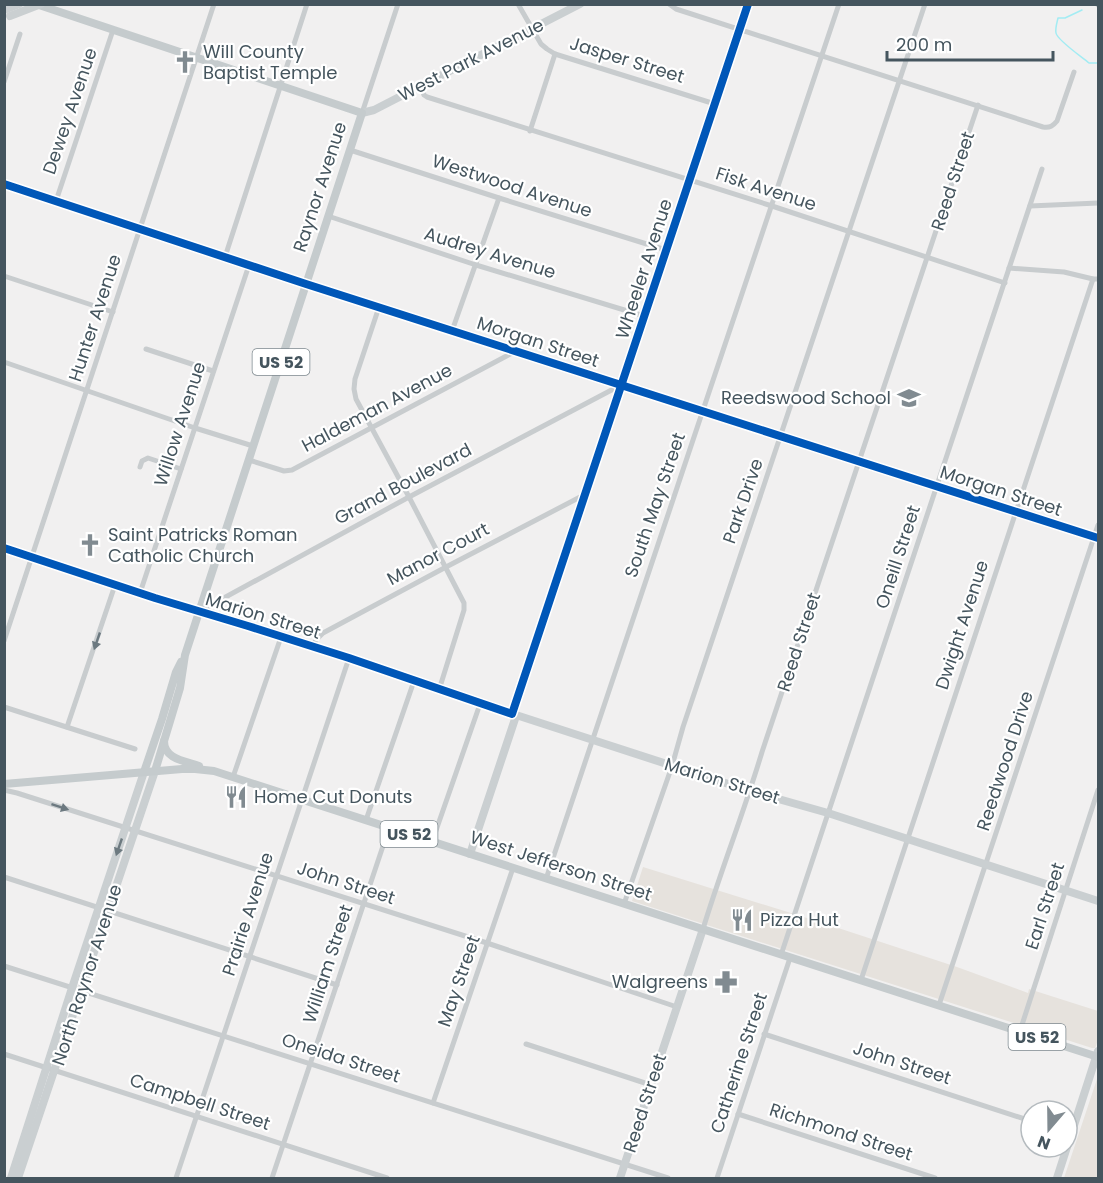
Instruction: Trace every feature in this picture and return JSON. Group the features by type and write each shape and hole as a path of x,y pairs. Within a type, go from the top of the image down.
{"main road":[{"path":"36,4 362,113"},
{"name":"Raynor Avenue","path":"155,771 180,688 185,655 362,113"},
{"name":"Raynor Avenue","path":"144,772 176,672 185,655"},
{"name":"US 52","path":"165,740 164,748 168,754 214,771"},
{"name":"West Jefferson Street","path":"4,784 155,771 195,769 214,771 1098,1055"}],"street":[{"path":"6,14 19,4"},
{"path":"6,14 41,4"},
{"name":"Hunter Avenue","path":"4,641 214,4"},
{"path":"225,257 307,4"},
{"name":"Raynor Avenue","path":"362,113 398,4"},
{"name":"Jasper Street","path":"518,4 541,44 547,50 715,104"},
{"name":"West Park Avenue","path":"362,113 374,110 580,4"},
{"path":"669,4 675,9 1043,127 1049,128 1057,121 1074,72"},
{"name":"Wheeler Avenue","path":"470,854 584,495 748,4"},
{"name":"South May Street","path":"546,879 839,4"},
{"name":"Park Drive","path":"624,904 925,4"},
{"name":"Dewey Avenue","path":"56,201 113,30"},
{"path":"4,82 20,34"},
{"path":"530,130 555,54"},
{"name":"Fisk Avenue","path":"420,85 427,98 772,206 1005,283"},
{"name":"Reed Street","path":"620,1179 978,105"},
{"name":"Westwood Avenue","path":"350,150 666,250"},
{"name":"Oneill Street","path":"786,956 828,813 1042,169"},
{"name":"Morgan Street","path":"4,184 306,284 1097,537"},
{"path":"452,331 499,198"},
{"path":"1030,206 1098,203"},
{"name":"Audrey Avenue","path":"328,216 476,265 644,316"},
{"name":"Willow Avenue","path":"140,593 249,265"},
{"path":"1010,268 1064,272 1096,279"},
{"path":"4,276 113,312"},
{"name":"Dwight Avenue","path":"861,980 1016,511 1096,279"},
{"path":"380,307 355,379 354,389 356,399 410,497 464,603 464,610 439,690"},
{"path":"146,349 213,371"},
{"name":"Haldeman Avenue","path":"249,460 284,471 292,470 516,351"},
{"path":"4,362 253,446"},
{"name":"Grand Boulevard","path":"199,612 621,385"},
{"path":"140,467 142,461 147,458 181,469"},
{"name":"Manor Court","path":"314,647 316,640 323,633 584,495"},
{"name":"Reedwood Drive","path":"939,1005 1097,537 1098,525"},
{"name":"Marion Street","path":"4,548 349,658 514,715 828,813 1098,901"},
{"path":"68,727 115,585"},
{"path":"233,777 281,637"},
{"name":"Prairie Avenue","path":"176,1179 349,658"},
{"path":"366,820 414,681"},
{"path":"432,842 480,704"},
{"path":"4,707 135,749"},
{"name":"North Raynor Avenue","path":"12,1178 81,991 155,771"},
{"name":"North Raynor Avenue","path":"50,1070 72,988 144,772"},
{"name":"John Street","path":"4,790 487,943 677,1007"},
{"name":"Earl Street","path":"1020,1031 1098,790"},
{"name":"William Street","path":"272,1179 389,828"},
{"name":"May Street","path":"433,1103 513,868"},
{"path":"4,877 337,985"},
{"name":"Catherine Street","path":"717,1179 764,1034 786,956"},
{"name":"Oneida Street","path":"4,966 668,1179"},
{"name":"John Street","path":"764,1034 1019,1117"},
{"path":"526,1044 651,1085"},
{"name":"Campbell Street","path":"4,1054 387,1179"},
{"path":"1079,1107 1098,1055"},
{"name":"Richmond Street","path":"738,1114 935,1179"},
{"path":"1057,1179 1062,1159"}],"shaded area":[{"path":"643,867 823,923 1028,993 1029,989 1098,1011 1096,1046 1092,1048 632,901"},
{"path":"1098,1076 1098,1178 1064,1178 1070,1159 1079,1159 1079,1133"}],"waterway":[{"path":"1082,10 1065,18 1058,18 1056,33 1065,44 1089,63 1098,63"}],"cycle path":[{"path":"4,548 349,658 512,714 748,4"},
{"path":"4,184 306,284 1098,538"}],"place":[{"name":"Will County Baptist Temple","path":"185,62"},
{"name":"Reedswood School","path":"909,398"},
{"name":"Saint Patricks Roman Catholic Church","path":"90,545"},
{"name":"Home Cut Donuts","path":"236,797"},
{"name":"Pizza Hut","path":"742,920"},
{"name":"Walgreens","path":"726,982"}]}
